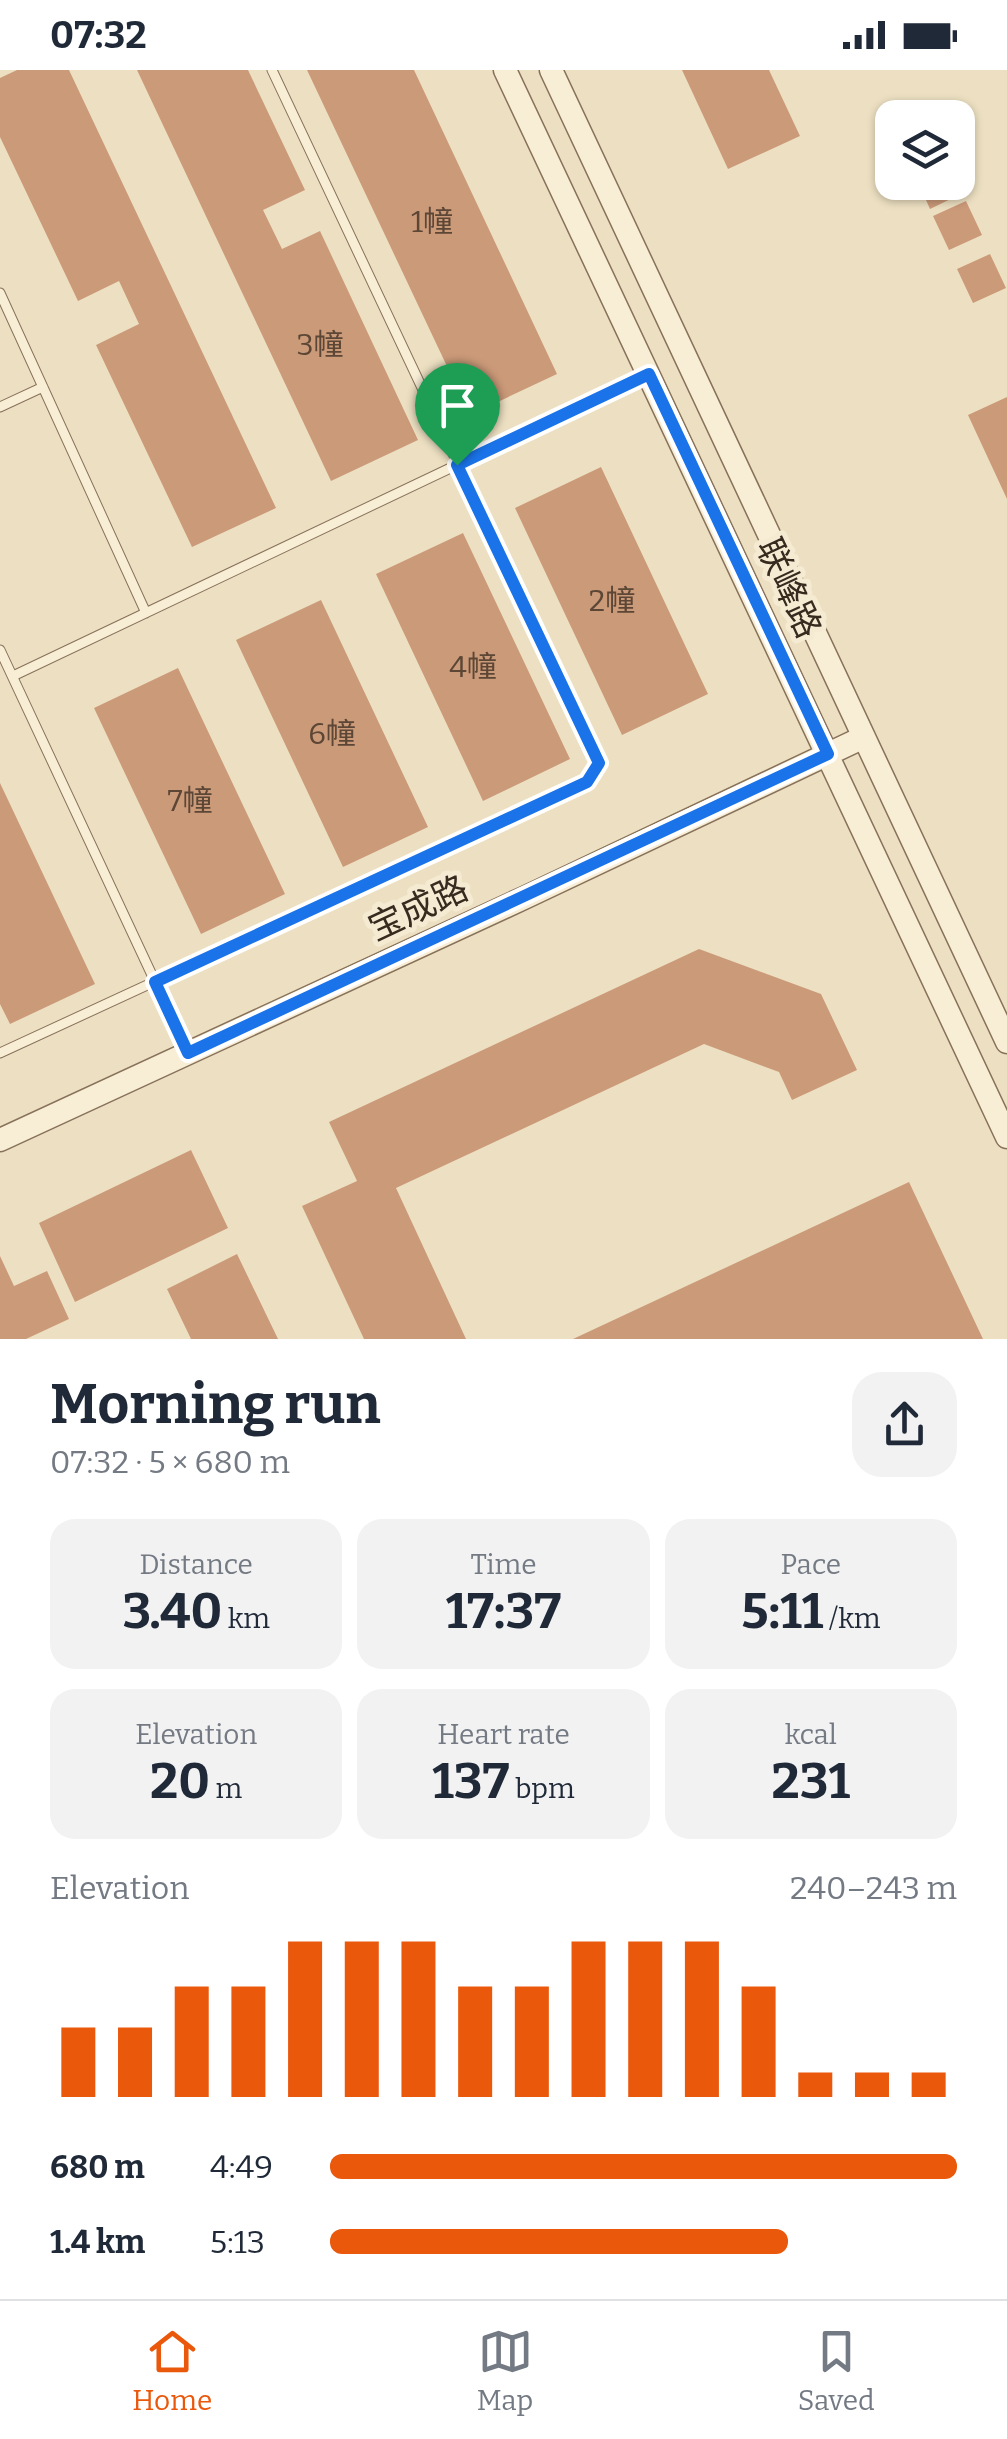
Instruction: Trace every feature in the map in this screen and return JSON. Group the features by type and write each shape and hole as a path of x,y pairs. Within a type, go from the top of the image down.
{"street":[{"name":"联峰路","path":"505,70 1007,1136"},
{"name":"联峰路","path":"551,70 1007,1042"},
{"name":"宝成路","path":"0,1140 864,737"}],"lane":[{"path":"0,1052 587,782 599,763 272,70"},
{"path":"0,294 146,613"},
{"path":"13,676 649,374"},
{"path":"0,407 42,387"},
{"path":"0,650 188,1053"}],"building":[{"path":"17,70 69,70 276,508 192,547 96,345 139,324 119,281 78,301 0,137 0,78"},
{"path":"137,70 248,70 305,190 263,210 282,249 320,231 418,440 331,481"},
{"path":"307,70 414,70 557,374 470,415"},
{"path":"682,70 769,70 800,136 728,169"},
{"path":"926,200 949,200 930,209"},
{"path":"966,201 982,235 949,250 933,216"},
{"path":"990,254 1006,288 973,303 957,269"},
{"path":"1007,397 1007,499 968,415"},
{"path":"601,467 708,694 622,735 515,508"},
{"path":"463,533 570,759 483,801 376,574"},
{"path":"321,600 428,827 343,867 236,640"},
{"path":"178,668 285,894 201,934 94,708"},
{"path":"0,783 95,984 10,1024 0,1004"},
{"path":"699,949 821,994 857,1070 792,1100 779,1072 704,1044 396,1188 466,1339 364,1339 302,1206 357,1181 329,1122"},
{"path":"191,1150 228,1228 75,1302 39,1223"},
{"path":"909,1182 983,1339 573,1339"},
{"path":"237,1254 278,1339 191,1339 167,1289"},
{"path":"0,1256 14,1286 47,1271 69,1319 26,1339 0,1339"}],"route":[{"path":"649,374 828,754 188,1053 155,982 587,782 599,763 457,465 649,374"}]}
